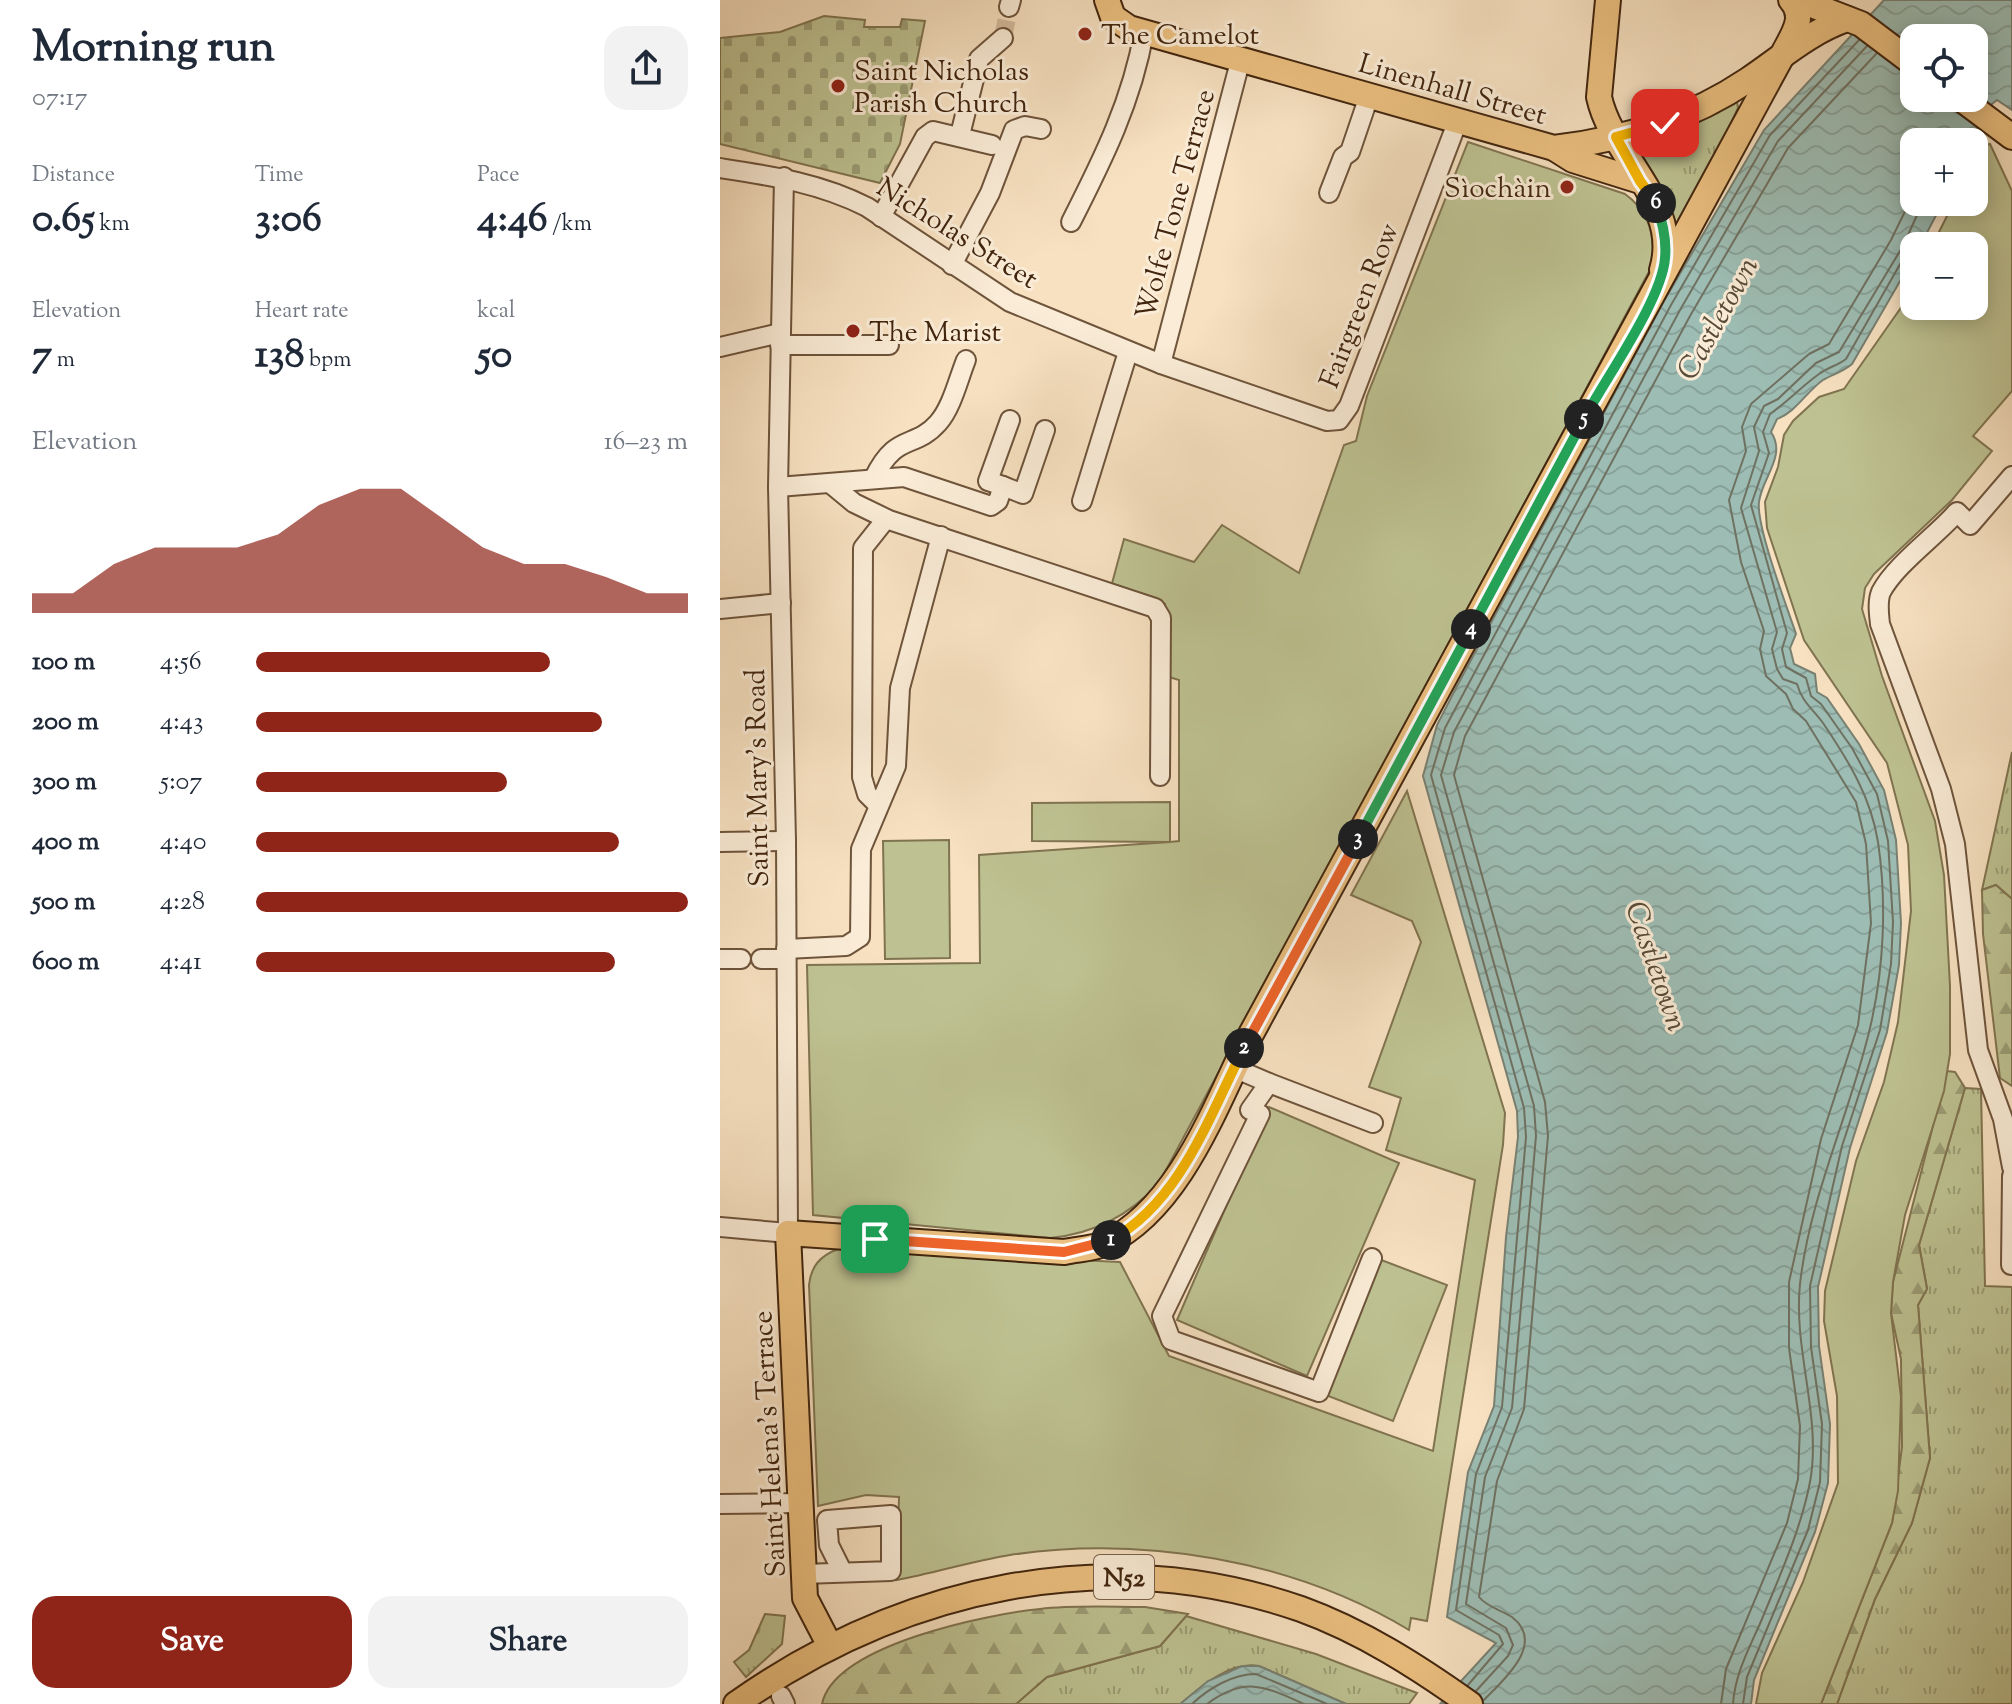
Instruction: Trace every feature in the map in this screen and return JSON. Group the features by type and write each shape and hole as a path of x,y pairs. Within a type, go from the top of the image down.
{"main road":[{"name":"Linenhall Street","path":"1107,0 1113,17 1144,32 1554,148 1616,137 1665,123 1746,82 1815,32 1854,21"},
{"path":"1608,0 1599,97 1640,181 1656,201 1664,225 1665,259 1655,291"},
{"path":"788,1233 1064,1252 1103,1245 1126,1232 1159,1204 1182,1169 1783,54 1799,18 1798,8 1791,0"},
{"path":"1799,0 1826,4 1900,54"},
{"path":"1978,112 2006,133"},
{"path":"1554,148 1573,160 1640,181"},
{"name":"Saint Helena's Terrace","path":"788,1233 803,1574 805,1598 822,1650"},
{"name":"N52","path":"736,1704 822,1650 906,1612 969,1594 1084,1577 1129,1577 1220,1588 1302,1610 1381,1646 1470,1704"}],"street":[{"path":"1071,222 1120,123 1136,73 1144,32"},
{"path":"960,135 979,59 1003,38"},
{"name":"Wolfe Tone Terrace","path":"1161,364 1241,58"},
{"path":"1329,193 1343,157 1350,152 1369,96"},
{"name":"Fairgreen Row","path":"1161,364 1327,421 1339,420 1349,406 1457,123"},
{"path":"952,265 990,193 1014,130 1025,126 1041,129"},
{"path":"881,217 925,137 933,131 992,145"},
{"name":"Nicholas Street","path":"720,168 784,177 842,194 1010,302 1161,364"},
{"name":"Saint Mary's Road","path":"784,177 778,487 786,841 788,1233"},
{"path":"720,347 780,339 889,345"},
{"path":"1082,501 1128,352"},
{"path":"874,478 884,458 895,447 928,432 943,415 966,360"},
{"path":"1010,420 988,481 1023,494 1045,430"},
{"path":"2012,476 1970,525 1957,512 1881,593 1880,624 1941,789 1955,844 1978,1050 2003,1119 2012,1167"},
{"path":"778,487 904,477 991,506 998,501 1003,486"},
{"path":"831,484 854,503 886,519 1155,608 1161,618 1160,776"},
{"path":"878,805 867,794 862,777 863,548 886,519"},
{"path":"761,959 846,946 860,937 861,849 896,766 900,688 941,536"},
{"path":"720,609 781,603"},
{"path":"720,842 786,841"},
{"path":"720,959 741,959"},
{"path":"1234,1068 1373,1123"},
{"path":"1269,1083 1250,1110 1260,1114 1162,1316 1171,1340 1319,1392 1372,1258"},
{"path":"2011,1265 2012,1176"},
{"path":"720,1227 788,1233"},
{"path":"720,1504 802,1503"},
{"path":"803,1574 842,1571"}],"green space":[{"path":"824,16 865,20 864,27 900,27 902,19 925,21 900,144 880,183 720,144 720,38 780,32"},
{"path":"1737,101 1738,108 1673,248 1633,148"},
{"path":"1468,142 1625,194 1646,217 1652,235 1652,266 1159,1183 1136,1205 1110,1221 1081,1232 1050,1238 813,1215 807,965 980,963 979,855 1179,841 1179,680 1169,677 1165,604 1111,587 1124,539 1194,562 1222,525 1299,573 1344,445 1356,441 1367,396"},
{"path":"1988,144 2012,191 2012,391 1973,436 1992,451 1952,500 1874,574 1865,588 1862,609 1882,676 1935,821 1944,875 1950,986 1950,1054 1944,1091 1905,1215 1893,1282 1891,1313 1901,1397 1898,1491 1892,1523 1821,1704 1756,1704 1762,1673 1803,1582 1838,1483 1837,1396 1824,1321 1825,1291 1856,1161 1884,1082 1898,1022 1911,911 1908,845 1887,763 1804,640 1767,528 1765,502 1778,467 1784,435 1793,421 1819,397 1844,389 1900,309 1900,320 1988,320 1988,232 1939,232 1947,216 1988,216"},
{"path":"2012,752 2012,899 1996,885 1982,890"},
{"path":"1407,791 1505,1113 1503,1145 1427,1621 1411,1618 1409,1630 1364,1606 1267,1570 1164,1551 1112,1548 1010,1555 897,1580 899,1497 866,1495 818,1506 809,1285 818,1262 838,1249 1120,1262 1169,1356 1433,1451 1475,1180 1386,1150 1401,1098 1369,1087 1421,942 1412,921 1351,895"},
{"path":"1170,802 1170,842 1032,841 1032,803"},
{"path":"949,840 950,958 885,959 883,841"},
{"path":"1996,885 2012,899 2012,1086 2000,1078 1983,934 1982,890"},
{"path":"1947,1071 1955,1072 1965,1088 1919,1245 1927,1289 1918,1305 1930,1458 1912,1523 1875,1599 1837,1704 1821,1704 1892,1523 1902,1447 1901,1359 1891,1313 1893,1282"},
{"path":"1965,1088 1981,1089 1985,1286 2012,1287 2012,1704 1837,1704 1875,1599 1912,1523 1930,1458 1918,1305 1927,1288 1919,1245"},
{"path":"1269,1107 1399,1163 1307,1376 1177,1320"},
{"path":"1376,1258 1447,1285 1393,1421 1323,1394"},
{"path":"1079,1607 1145,1607 1188,1614 1160,1646 1047,1677 1016,1704 822,1704 833,1683 854,1665 916,1636 1016,1612"},
{"path":"765,1614 785,1616 782,1644 746,1677 734,1662 749,1650"},
{"path":"1186,1616 1316,1654 1417,1693 1409,1704 1346,1704 1259,1666 1248,1665 1217,1676 1181,1704 1016,1704 1047,1677 1160,1646"}],"water":[{"name":"Castletown","path":"1884,0 2012,0 2012,110 1997,100 1988,107 1988,24 1900,24 1900,112 1982,112 1976,128 1900,128 1900,216 1936,216 1927,232 1900,232 1900,281 1852,364 1823,380 1790,412 1777,419 1771,432 1775,441 1775,458 1759,502 1767,547 1796,634 1790,648 1794,664 1815,674 1817,692 1827,698 1859,744 1884,790 1896,840 1901,923 1899,965 1887,1032 1850,1148 1818,1287 1819,1346 1830,1424 1828,1483 1815,1532 1754,1680 1751,1704 1440,1704 1496,1643 1447,1617 1468,1472 1494,1406 1506,1237 1518,1137 1517,1111 1423,776 1437,725 1664,301 1764,130"},
{"path":"1242,1666 1259,1666 1346,1704 1180,1704 1208,1681"}],"tunnel":[{"path":"1003,38 1009,7"}],"place":[{"name":"The Camelot","path":"1085,34"},
{"name":"Saint Nicholas Parish Church","path":"838,86"},
{"name":"Sìochàin","path":"1567,187"},
{"name":"The Marist","path":"853,331"}],"route":[{"path":"875,1239 1064,1252 1103,1245 1126,1232 1159,1204 1182,1169 1251,1034 1655,291 1665,259 1664,225 1656,201 1640,181 1616,137 1665,123"}]}
